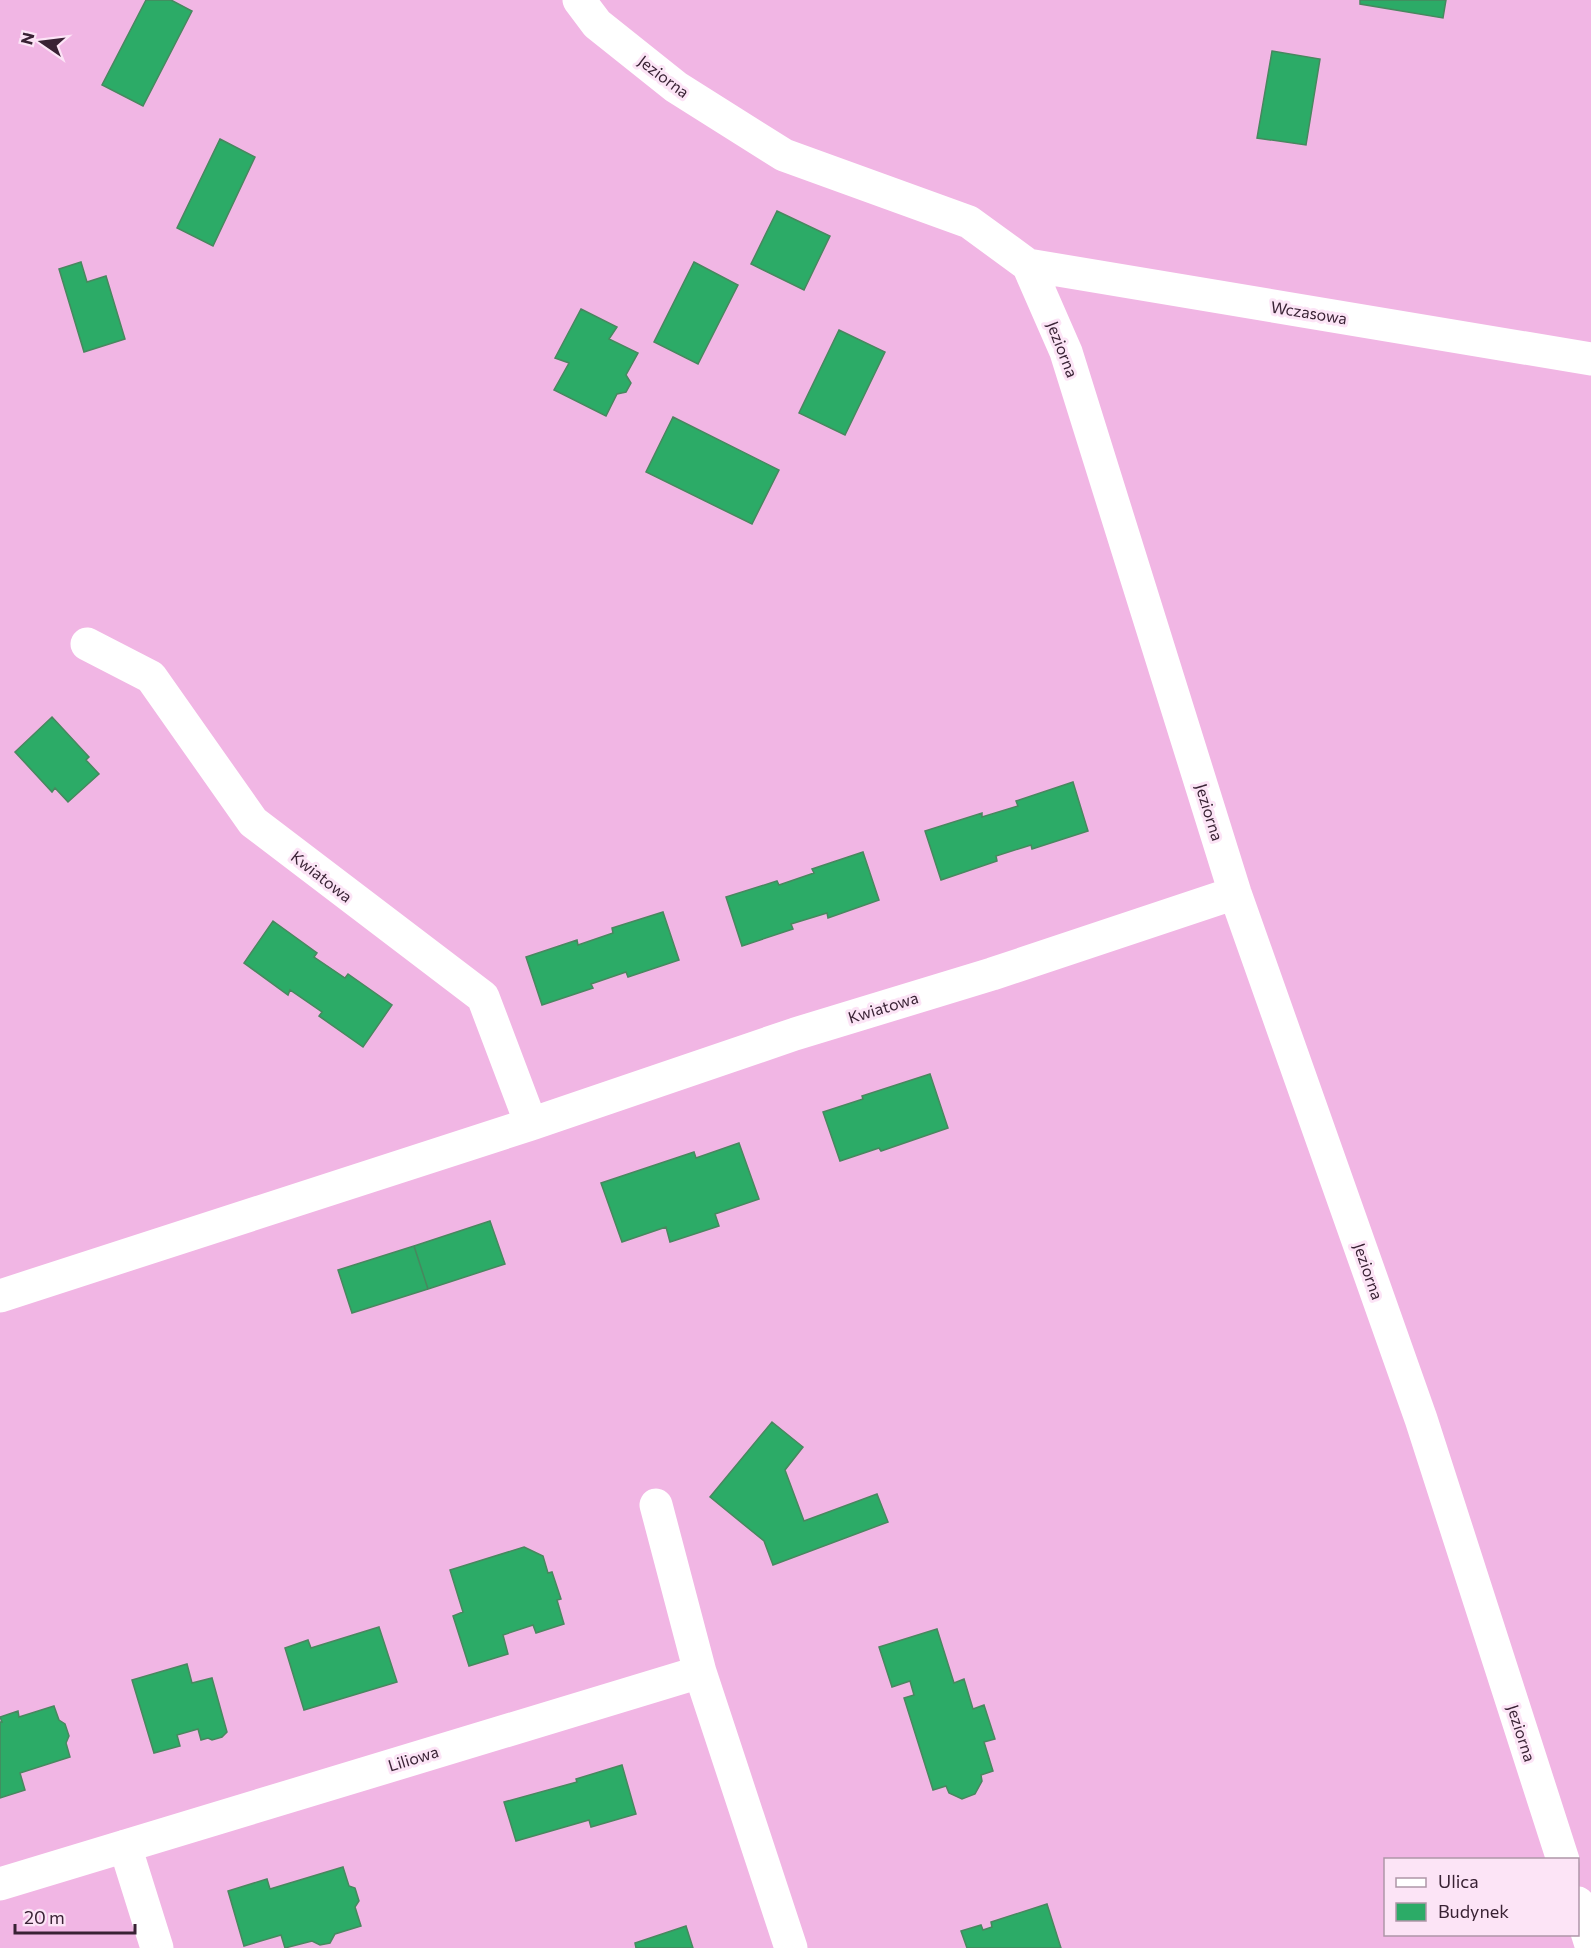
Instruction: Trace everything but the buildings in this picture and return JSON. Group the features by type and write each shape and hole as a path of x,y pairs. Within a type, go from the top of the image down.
{"street":[{"name":"Jeziorna","path":"579,0 597,24 676,87 784,155 969,222 1028,265 1066,352 1235,893 1421,1419 1562,1858"},
{"name":"Wczasowa","path":"1028,265 1591,359"},
{"name":"Kwiatowa","path":"87,644 151,677 253,822 483,997 531,1124"},
{"name":"Kwiatowa","path":"0,1296 531,1124 795,1034 992,974 1235,893"},
{"path":"656,1505 700,1672 791,1948"},
{"name":"Liliowa","path":"0,1884 700,1672"},
{"path":"125,1846 157,1948"},
{"path":"1579,1906 1591,1945"}]}
